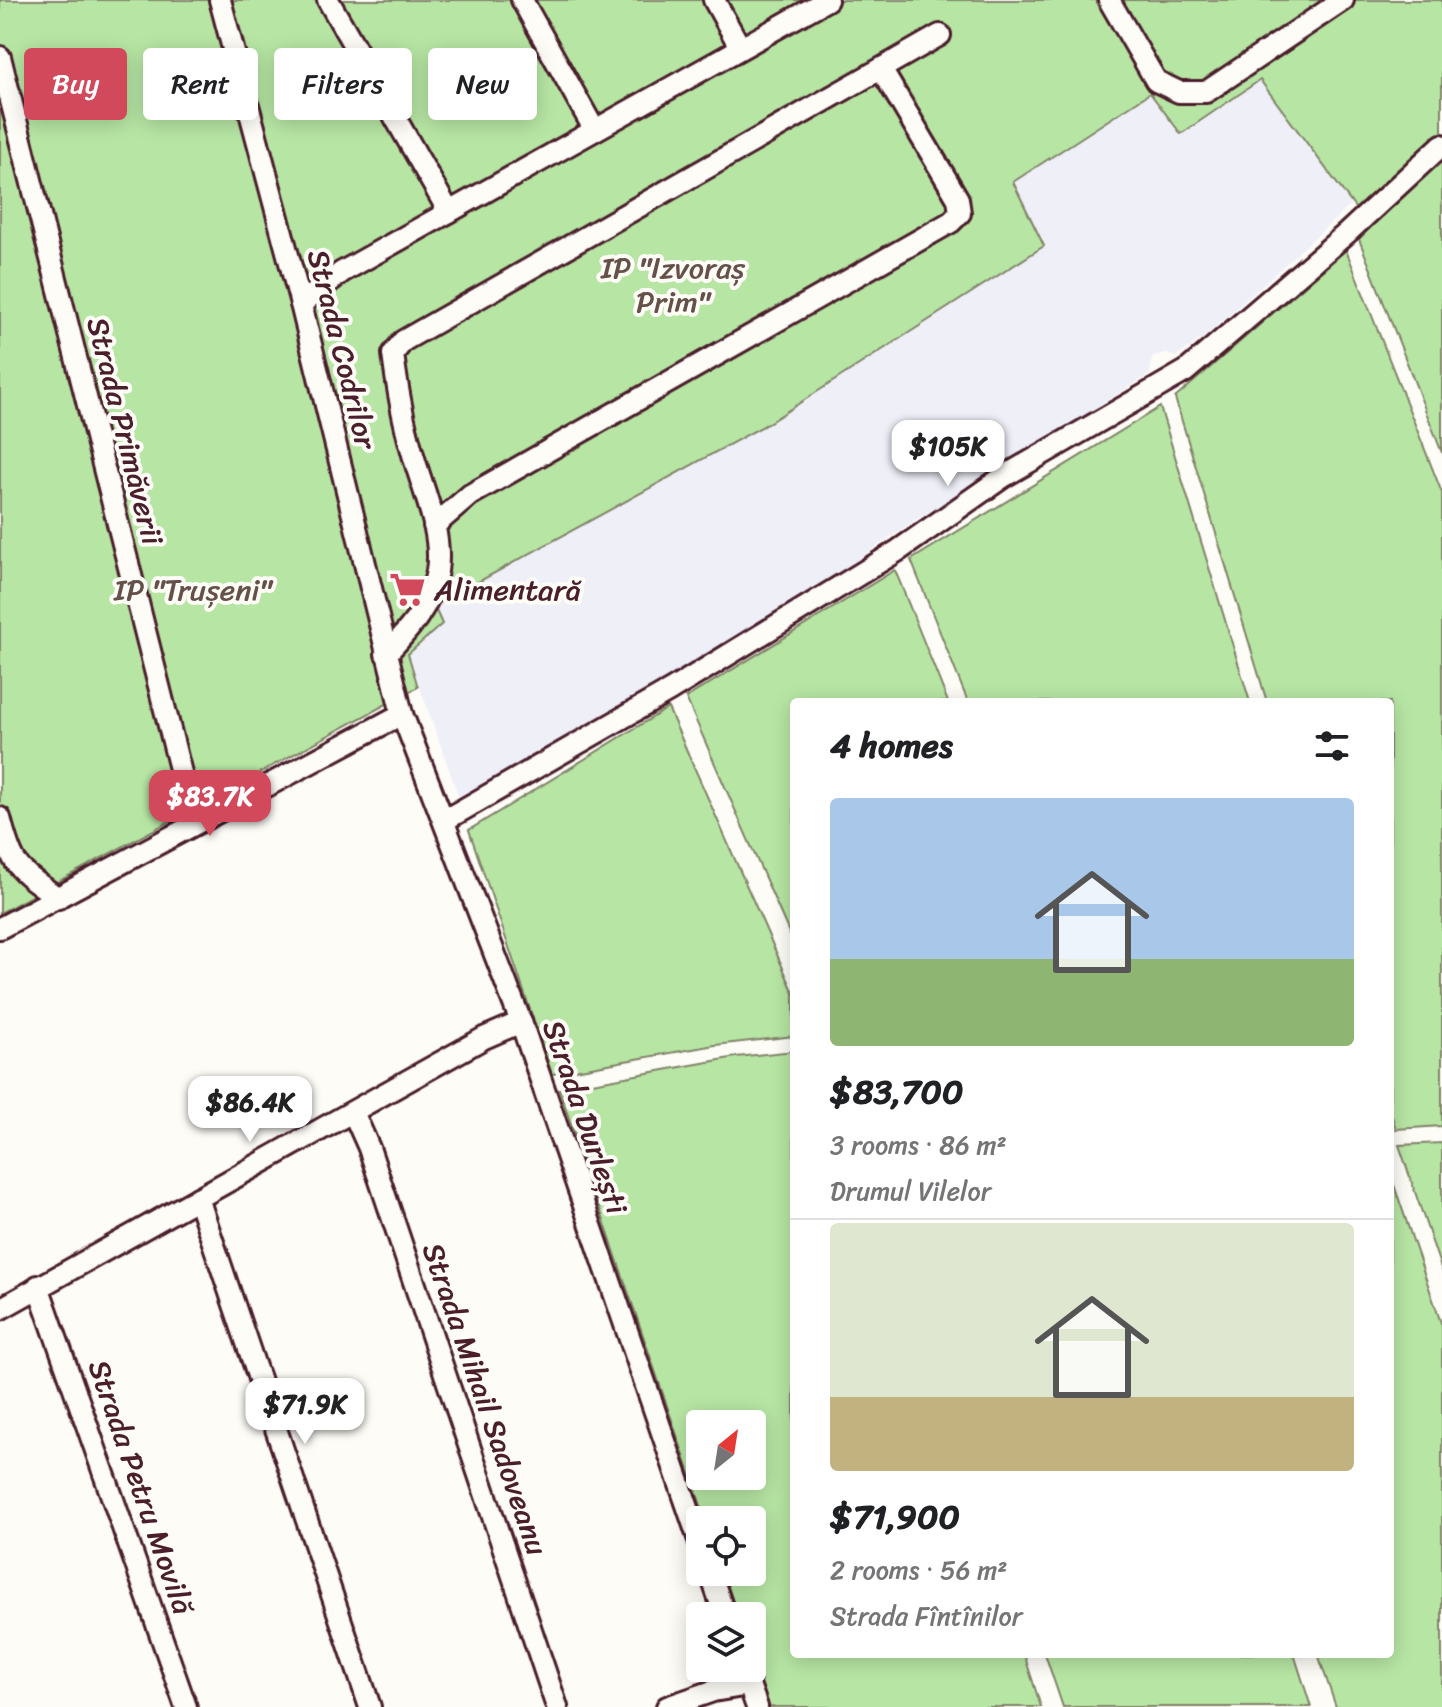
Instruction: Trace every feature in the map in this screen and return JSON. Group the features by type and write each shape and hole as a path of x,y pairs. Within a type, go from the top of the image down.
{"street":[{"name":"Strada Codrilor","path":"220,0 301,304 402,714"},
{"path":"328,0 449,212"},
{"path":"522,0 594,129"},
{"path":"714,0 740,47"},
{"path":"301,304 342,272 827,0"},
{"path":"1109,0 1156,81 1179,92 1206,92 1343,0"},
{"path":"386,654 416,622 429,598 437,573 434,526 411,448 393,354 403,341 940,35"},
{"name":"Strada Primăverii","path":"0,57 182,777 206,815"},
{"path":"434,526 470,495 951,222 960,213 958,199 881,69"},
{"path":"445,820 671,690 899,550 1038,455 1186,371 1347,233 1442,145"},
{"path":"0,928 206,815 402,714"},
{"name":"Strada Durlești","path":"402,714 521,1022 687,1506"},
{"path":"0,818 11,857 21,872 58,898"},
{"path":"0,1309 484,1038 521,1022"},
{"name":"Strada Mihail Sadoveanu","path":"353,1112 369,1148 557,1707"},
{"path":"198,1198 370,1707"},
{"name":"Strada Petru Movilă","path":"38,1286 186,1707"},
{"path":"667,1707 734,1682"},
{"path":"748,1682 757,1707"}],"shaded area":[{"path":"1260,80 1352,204 1207,335 1176,357 1165,353 1152,357 1150,374 919,518 821,584 596,722 460,800 408,654 441,624 434,606 766,424 1043,246 1012,182 1150,93 1182,134"}],"green space":[{"path":"0,0 1442,0 1442,453 1359,239 1370,228 1260,80 1181,134 1150,93 1013,182 1044,246 767,424 434,606 442,624 408,654 418,687 0,913"},
{"path":"1346,250 1442,493 1442,1126 1396,1129 1394,1123 1394,698 1266,698 1175,398"},
{"path":"1160,407 1249,698 966,698 911,560"},
{"path":"895,570 946,698 790,698 790,935 686,698"},
{"path":"668,708 790,984 790,1036 715,1045 552,1074 469,830"},
{"path":"790,1051 790,1658 1025,1658 1041,1707 769,1707 761,1682 766,1682 766,1602 733,1602 728,1586 766,1586 766,1506 701,1506 696,1490 766,1490 766,1410 686,1410 686,1461 559,1089 736,1057"},
{"path":"1442,1143 1442,1271 1399,1145"},
{"path":"1394,1185 1442,1326 1442,1707 1336,1707 1319,1658 1394,1658"},
{"path":"1046,1658 1295,1658 1311,1707 1063,1707"}],"place":[{"name":"Alimentară","path":"408,590"}],"park label":[{"name":"IP \"Izvoraș Prim\"","path":"673,285"},
{"name":"IP \"Trușeni\"","path":"193,590"}]}
